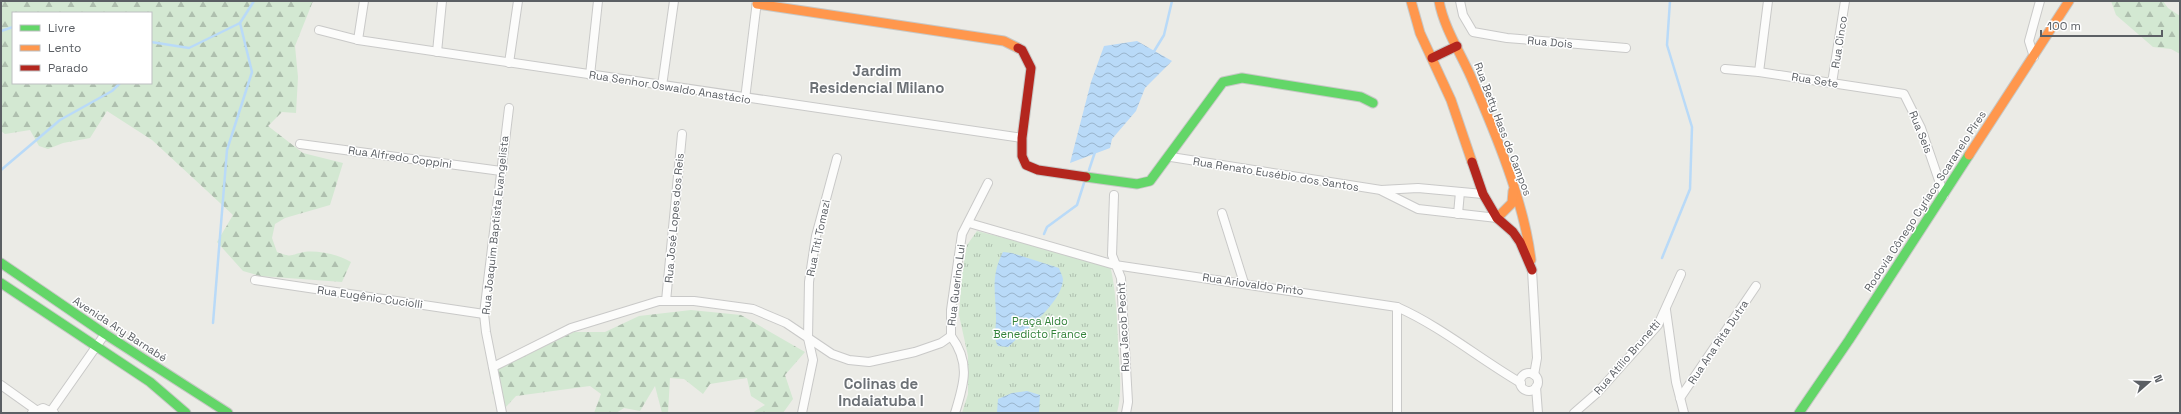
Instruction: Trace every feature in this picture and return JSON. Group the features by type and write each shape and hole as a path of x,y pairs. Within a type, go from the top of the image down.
{"street":[{"path":"358,40 364,1"},
{"path":"437,52 442,1"},
{"path":"509,63 518,1"},
{"path":"590,75 598,1"},
{"path":"662,86 674,1"},
{"name":"Rua Betty Hass de Campos","path":"1411,1 1420,33 1451,100 1483,194 1497,218 1513,232 1520,242 1532,270"},
{"name":"Rua Betty Hass de Campos","path":"1439,1 1446,25 1457,46 1479,97 1513,187 1530,242 1537,358 1534,375"},
{"name":"Rua Dois","path":"1460,1 1463,15 1473,32 1507,38 1626,48"},
{"path":"1759,72 1768,1"},
{"name":"Rua Cinco","path":"1832,83 1845,1"},
{"path":"2034,57 2029,41 2040,1"},
{"name":"Rodovia Cônego Cyríaco Scaranelo Pires","path":"1799,413 1944,195 2070,1"},
{"path":"745,99 757,2 1004,41 1022,50 1031,68 1022,138 1023,161 1032,168 1137,184 1150,181 1171,157 1223,82 1231,79 1242,78 1361,97 1372,103"},
{"name":"Rua Senhor Oswaldo Anastácio","path":"319,30 358,40 745,99 1022,138"},
{"path":"1432,58 1457,46"},
{"name":"Rua Sete","path":"1725,70 1759,72 1904,94"},
{"name":"Rua Seis","path":"1904,94 1921,128 1944,195"},
{"name":"Rua Joaquim Baptista Evangelista","path":"502,413 484,314 509,108"},
{"name":"Rua José Lopes dos Reis","path":"666,301 682,134"},
{"name":"Rua Alfredo Coppini","path":"300,144 501,171"},
{"name":"Rua Renato Eusébio dos Santos","path":"1171,157 1381,190 1418,188 1483,194"},
{"name":"Rua Titi Tomazi","path":"802,413 813,360 808,338 809,282 811,266 816,236 837,158"},
{"name":"Rua Guerino Lui","path":"955,413 964,383 963,359 959,348 951,336 956,274 962,234 969,223 979,196 988,183"},
{"path":"1497,218 1512,203 1513,187"},
{"name":"Rua Renato Eusébio dos Santos","path":"1381,190 1418,209 1497,218"},
{"path":"1458,214 1460,192"},
{"name":"Rua Jacob Pecht","path":"1114,195 1112,255 1121,278 1128,402 1126,413"},
{"path":"1222,213 1244,283"},
{"name":"Rua Ariovaldo Pinto","path":"969,223 1115,265 1397,307 1418,316 1447,333 1522,386"},
{"name":"Avenida Ary Barnabé","path":"1,263 105,334 228,413"},
{"name":"Rua Atílio Brunetti","path":"1574,413 1596,393 1658,325 1681,274"},
{"name":"Rua Eugênio Cuciolli","path":"255,280 484,314"},
{"path":"1,283 150,382 186,413"},
{"name":"Rua Ana Rita Dutra","path":"1680,398 1756,286"},
{"path":"493,367 571,328 659,301 694,301 753,309 786,323 832,354 849,360 869,362 915,352 941,343 951,336"},
{"path":"1397,307 1397,413"},
{"path":"1666,309 1676,382 1684,413"},
{"path":"1,385 34,411 44,408 52,412 98,347 105,334"},
{"path":"1526,374 1534,375 1538,382 1536,388 1538,409 1522,386 1522,378 1526,374"},
{"path":"1522,386 1529,391 1536,388"}],"green space":[{"path":"1,1 313,1 295,46 298,77 296,113 282,112 268,126 303,153 343,163 330,205 285,218 275,224 272,238 277,252 282,254 291,255 304,252 322,252 341,257 351,262 342,282 260,276 243,271 217,242 233,215 152,140 107,111 90,138 63,143 48,149 39,146 30,130 5,134 1,131"},
{"path":"2111,1 2163,1 2168,8 2180,16 2180,54 2171,49 2153,47 2116,15"},
{"name":"Praça Aldo Benedicto France","path":"977,231 1110,265 1116,303 1120,369 1120,396 1117,413 962,413 968,394 968,356 959,315 962,273 967,245"},
{"path":"691,310 741,315 805,352 785,375 793,399 783,413 752,413 765,405 751,396 747,378 710,384 703,394 684,379 670,378 668,413 662,413 655,386 640,411 624,408 616,413 594,413 601,394 590,386 516,396 505,408 492,393 497,370 574,332 605,332 639,316"}],"water":[{"path":"1137,41 1172,61 1145,88 1136,111 1112,139 1110,148 1070,163 1091,82 1104,46"},
{"path":"1003,252 1012,253 1059,268 1063,277 1061,289 1049,308 1008,347 998,346 995,336 995,277 996,269"},
{"path":"1027,391 1040,395 1039,413 997,413 998,399 1012,393"}],"waterway":[{"path":"152,42 189,48 240,23 254,1"},
{"path":"1153,53 1164,35 1172,1"},
{"path":"1662,258 1690,189 1692,127 1667,45 1670,1"},
{"path":"213,323 227,150 252,72 240,23"},
{"path":"1,31 12,27"},
{"path":"1,170 60,120 112,91 119,84"},
{"path":"1089,170 1095,152"},
{"path":"1044,234 1047,227 1077,205 1084,183"}],"traffic: fast":[{"path":"1086,177 1137,184 1150,181 1223,82 1242,78 1361,97 1373,103"},
{"path":"1799,413 1849,340 1969,155"},
{"path":"1,263 105,334 228,413"},
{"path":"1,283 150,382 186,413"}],"traffic: slow":[{"path":"1411,1 1420,33 1451,100 1472,162"},
{"path":"1439,1 1448,30 1467,68 1499,144 1522,214 1531,260"},
{"path":"1969,155 2069,1"},
{"path":"757,4 1004,41 1018,48"},
{"path":"1497,218 1512,203 1513,191"}],"traffic: jam":[{"path":"1432,58 1457,46"},
{"path":"1018,48 1022,50 1031,68 1022,138 1022,156 1026,165 1038,170 1086,177"},
{"path":"1472,162 1483,194 1497,218 1513,232 1520,242 1532,270"}],"district":[{"name":"Jardim Residencial Milano","path":"877,78"},
{"name":"Colinas de Indaiatuba I","path":"881,392"}]}
